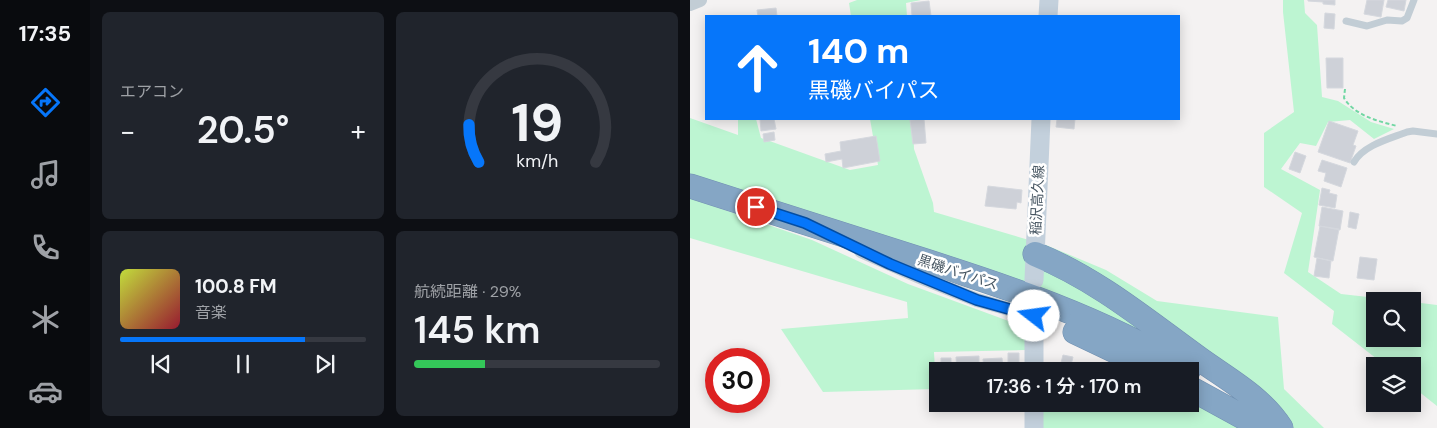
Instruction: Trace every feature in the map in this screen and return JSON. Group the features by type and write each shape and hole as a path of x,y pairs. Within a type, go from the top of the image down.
{"highway":[{"name":"黒磯バイパス","path":"690,186 1042,301 1142,344 1172,362"},
{"path":"1034,254 1061,265 1110,293 1245,391 1267,410 1281,428"},
{"path":"1034,310 1138,362"},
{"name":"黒磯バイパス","path":"1199,378 1268,428"},
{"path":"1199,393 1263,428"}],"main road":[{"path":"1048,15 1049,0"},
{"name":"稲沢高久線","path":"1034,280 1041,120"},
{"path":"1034,310 1034,362"},
{"path":"1034,412 1034,428"}],"street":[{"path":"690,4 700,0"},
{"path":"805,223 861,251 977,300 1034,310"}],"lane":[{"path":"1346,21 1367,26 1387,20 1402,21 1407,18 1414,0"},
{"path":"1354,162 1358,155 1366,149 1395,136 1413,131 1437,134"}],"path":[{"path":"1345,89 1344,98 1352,108 1372,119 1413,131"}],"green space":[{"path":"857,0 921,0 906,3 907,15 851,15 849,3"},
{"path":"1283,0 1304,0 1305,13 1317,25 1322,97 1338,101 1371,122 1394,129 1374,139 1350,120 1328,122 1316,146 1300,143 1281,169 1320,190 1308,272 1341,294 1366,297 1366,347 1421,347 1421,303 1437,305 1437,406 1421,393 1421,357 1374,357 1332,324 1334,311 1284,273 1302,213 1264,187 1264,133 1294,112"},
{"path":"690,118 738,135 738,120 756,120 761,138 850,170 878,165 870,120 913,120 914,149 933,203 934,212 1046,245 1106,270 1157,301 1278,317 1284,389 1324,428 1282,428 1199,371 1199,362 1185,362 1166,349 690,174"},
{"path":"690,198 812,240 908,284 1025,327 1025,350 934,352 935,362 929,362 929,389 823,392 781,329 908,318 907,302 690,238"},
{"path":"1199,399 1249,428 1038,428 1038,412 1199,412"}],"building":[{"path":"1308,0 1335,0 1335,5 1323,4 1323,2"},
{"path":"1367,0 1384,0 1381,17 1364,14"},
{"path":"1388,0 1406,0 1404,11 1386,7"},
{"path":"929,1 931,15 912,15 911,3"},
{"path":"776,8 777,15 758,15 757,10"},
{"path":"1325,13 1335,14 1334,29 1324,28"},
{"path":"1326,58 1343,58 1343,88 1327,88"},
{"path":"760,120 774,120 776,129 761,131"},
{"path":"910,120 924,120 926,143 913,144"},
{"path":"1057,120 1075,120 1074,129 1056,127"},
{"path":"1329,121 1358,131 1353,145 1356,146 1350,163 1318,152"},
{"path":"774,132 775,140 764,142 763,134"},
{"path":"876,136 880,161 843,168 842,159 826,162 825,154 841,151 840,142"},
{"path":"1295,152 1306,156 1300,173 1289,169"},
{"path":"1322,160 1347,168 1341,187 1324,181 1326,173 1318,171"},
{"path":"988,186 1022,190 1021,203 1017,202 1016,209 985,206"},
{"path":"1322,188 1330,190 1329,193 1337,195 1335,208 1319,205"},
{"path":"1322,207 1343,211 1340,230 1319,226"},
{"path":"1350,212 1359,214 1356,229 1348,227"},
{"path":"1320,226 1339,229 1333,261 1314,257"},
{"path":"1360,257 1377,259 1374,280 1357,278"},
{"path":"1317,258 1331,261 1329,278 1314,276"},
{"path":"1008,353 1019,353 1019,362 1008,362"},
{"path":"1063,355 1073,357 1072,362 1061,362"},
{"path":"979,356 979,362 956,362 956,357"},
{"path":"941,358 951,358 951,362 941,362"},
{"path":"1002,358 1002,362 983,362 983,359"}],"route":[{"path":"756,207 805,223 890,264 977,300 1034,316"}]}
